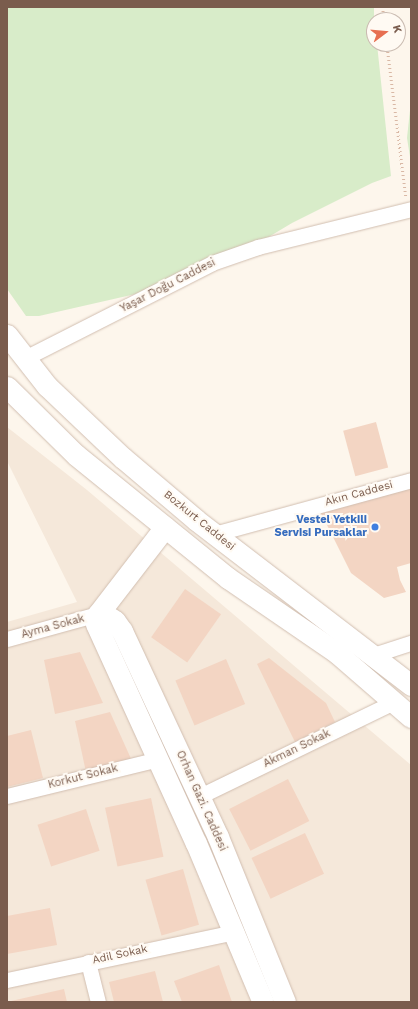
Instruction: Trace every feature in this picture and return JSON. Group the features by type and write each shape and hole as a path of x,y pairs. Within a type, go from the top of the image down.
{"street":[{"name":"Yaşar Doğu Caddesi","path":"25,358 212,263 258,247 409,209"},
{"name":"Bozkurt Caddesi","path":"7,335 47,386 95,433 214,534 411,685"},
{"path":"7,387 76,455 165,528 228,578 337,653 411,717"},
{"name":"Akın Caddesi","path":"214,534 411,480"},
{"path":"98,614 165,528"},
{"name":"Ayma Sokak","path":"7,639 98,614"},
{"name":"Orhan Gazi. Caddesi","path":"263,1002 159,759 99,633 96,624 98,614 107,616 115,621 122,631 200,796 285,1002"},
{"path":"373,655 411,643"},
{"name":"Akman Sokak","path":"200,796 394,702"},
{"name":"Korkut Sokak","path":"7,796 159,759"},
{"path":"234,932 255,928"},
{"name":"Adil Sokak","path":"7,980 234,932"},
{"path":"88,962 98,1002"}],"path":[{"path":"388,52 409,209"}],"shaded area":[{"path":"7,427 87,490 411,765 411,1002 7,1002 7,622 77,602 7,461"}],"green space":[{"path":"7,7 374,7 374,12 366,12 366,52 378,52 391,176 372,183 292,223 227,262 140,293 39,316 26,316 7,289"},
{"path":"411,101 411,163 407,138"}],"building":[{"path":"376,422 388,467 355,476 343,431"},
{"path":"411,484 411,563 397,567 400,580 406,592 384,598 351,573 320,511"},
{"path":"185,589 221,614 187,663 151,637"},
{"path":"80,652 103,703 55,714 44,660"},
{"path":"269,658 326,703 335,722 295,742 257,664"},
{"path":"226,659 245,704 195,726 175,680"},
{"path":"110,712 132,761 86,772 75,721"},
{"path":"31,730 43,778 7,787 7,736"},
{"path":"288,779 309,821 251,851 229,809"},
{"path":"151,798 163,857 118,866 105,808"},
{"path":"86,809 100,851 51,867 37,825"},
{"path":"305,833 324,874 271,899 252,858"},
{"path":"183,869 199,925 161,936 146,880"},
{"path":"50,908 57,945 7,954 7,916"},
{"path":"219,965 232,1002 182,1002 174,981"},
{"path":"155,971 163,1002 114,1002 109,982"},
{"path":"64,989 67,1002 11,1002 11,1001"}],"place":[{"name":"Vestel Yetkili Servisi Pursaklar","path":"375,527"}]}
